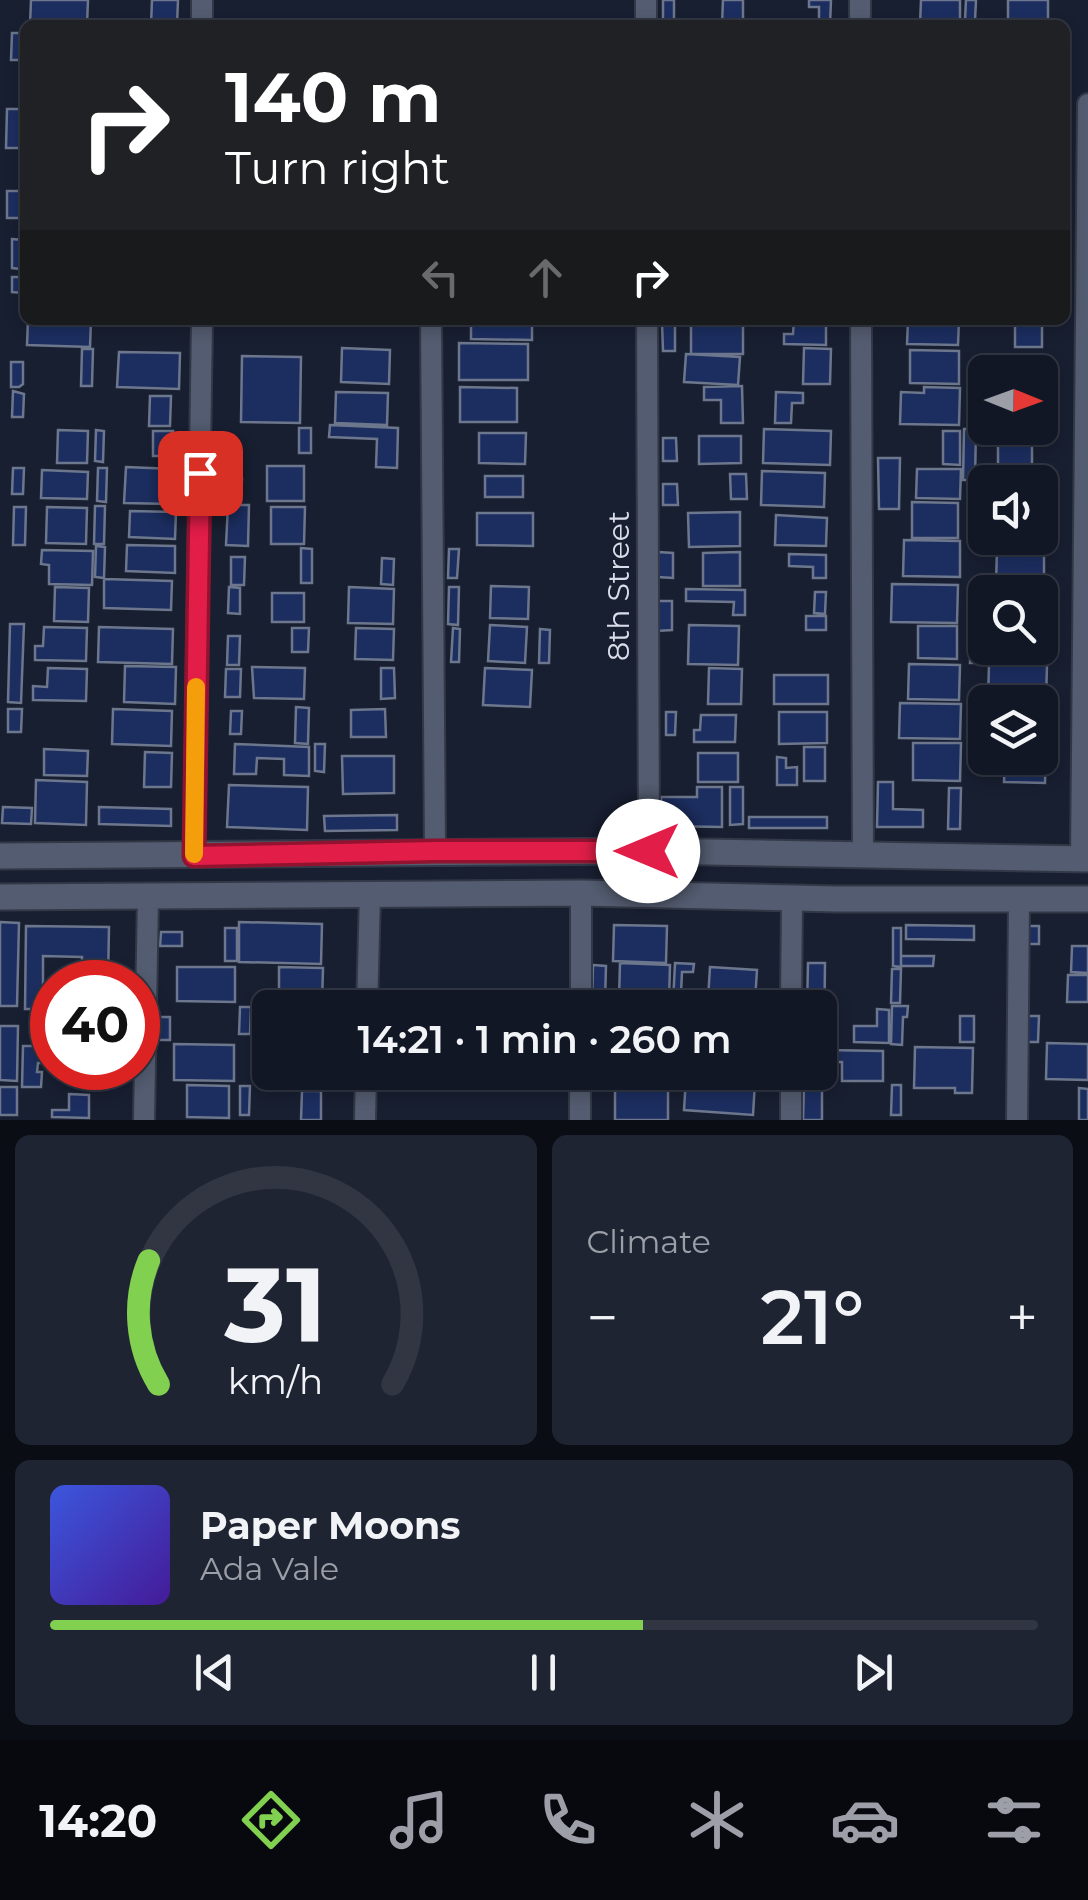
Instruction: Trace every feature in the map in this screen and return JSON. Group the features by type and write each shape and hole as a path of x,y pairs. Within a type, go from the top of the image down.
{"street":[{"path":"0,856 648,851 1084,859 1088,104"},
{"path":"194,856 202,325"},
{"path":"432,325 435,851"},
{"name":"8th Street","path":"646,325 648,851"},
{"path":"861,325 863,856"},
{"path":"581,990 582,893"},
{"path":"0,897 582,893 1088,900"},
{"path":"367,990 370,894"},
{"path":"144,1120 148,896"},
{"path":"791,990 792,897"},
{"path":"1018,1120 1019,901"},
{"path":"365,1120 366,1090"},
{"path":"580,1090 580,1120"},
{"path":"791,1090 791,1120"}],"building":[{"path":"31,0 88,0 87,20 30,20"},
{"path":"152,0 178,0 177,20 151,20"},
{"path":"663,0 674,0 674,20 663,20"},
{"path":"723,0 743,0 743,20 722,20"},
{"path":"809,0 831,0 830,20 819,20 819,7 809,7"},
{"path":"921,0 960,0 960,20 920,20"},
{"path":"966,0 976,0 975,20 965,20"},
{"path":"1008,0 1048,0 1048,20 1008,20"},
{"path":"12,33 20,33 20,60 11,60"},
{"path":"7,109 20,109 20,148 6,148"},
{"path":"7,191 20,191 20,218 7,218"},
{"path":"12,239 20,240 20,269 12,268"},
{"path":"12,277 20,277 20,293 12,292"},
{"path":"28,325 91,325 90,347 27,345"},
{"path":"471,325 532,325 532,340 471,339"},
{"path":"662,325 675,325 675,351 663,351"},
{"path":"691,325 743,325 743,354 691,354"},
{"path":"794,325 826,325 826,345 784,344 784,334 793,334"},
{"path":"908,325 959,325 958,345 907,344"},
{"path":"1015,325 1042,325 1042,347 1015,347"},
{"path":"459,343 528,344 528,380 459,380"},
{"path":"342,348 390,350 389,384 341,382"},
{"path":"804,348 831,349 830,384 803,384"},
{"path":"82,349 93,349 92,386 81,386"},
{"path":"910,350 959,351 959,384 910,383"},
{"path":"119,352 180,353 179,389 117,387"},
{"path":"686,354 740,357 738,385 684,382"},
{"path":"242,356 301,357 300,423 241,422"},
{"path":"11,362 23,362 23,384 19,387 11,387"},
{"path":"742,386 743,423 721,423 721,400 704,400 704,387"},
{"path":"460,387 517,388 517,422 460,422"},
{"path":"924,387 960,388 959,425 900,424 901,392 924,393"},
{"path":"13,391 24,394 23,417 12,417"},
{"path":"336,392 388,393 387,425 335,423"},
{"path":"776,392 803,393 803,403 792,403 791,423 775,423"},
{"path":"150,396 171,396 170,426 149,426"},
{"path":"330,425 398,428 397,468 376,467 377,439 329,437"},
{"path":"299,428 311,428 311,453 299,453"},
{"path":"764,429 831,431 830,465 763,463"},
{"path":"964,429 968,429 968,445 976,445 975,465 968,465 968,480 963,480"},
{"path":"58,430 88,431 87,463 57,463"},
{"path":"96,430 104,431 103,462 95,461"},
{"path":"153,431 173,431 173,456 153,456"},
{"path":"943,431 960,431 960,465 943,464"},
{"path":"479,433 526,433 525,464 479,463"},
{"path":"699,436 741,436 741,463 699,464"},
{"path":"663,438 676,438 677,461 663,461"},
{"path":"998,445 1032,445 1032,465 998,465"},
{"path":"878,458 900,458 899,509 879,509"},
{"path":"267,466 304,466 304,501 267,501"},
{"path":"126,467 173,469 172,504 124,503"},
{"path":"13,468 24,468 23,494 12,494"},
{"path":"98,468 107,468 106,502 97,501"},
{"path":"917,469 961,469 960,499 916,498"},
{"path":"42,470 88,472 87,499 41,498"},
{"path":"762,471 825,473 824,507 761,505"},
{"path":"730,474 746,474 747,499 731,499"},
{"path":"485,476 523,476 523,497 485,497"},
{"path":"230,479 242,479 241,502 229,502"},
{"path":"663,484 677,484 678,505 663,505"},
{"path":"912,502 958,503 958,538 912,538"},
{"path":"228,505 249,505 248,546 226,545"},
{"path":"95,506 105,506 104,544 94,544"},
{"path":"14,507 26,507 25,545 13,545"},
{"path":"47,507 87,508 86,544 46,543"},
{"path":"271,507 305,507 304,544 271,544"},
{"path":"130,511 176,512 175,539 129,537"},
{"path":"740,512 740,546 689,547 688,513"},
{"path":"477,513 533,513 533,546 477,545"},
{"path":"776,515 827,518 826,546 775,545"},
{"path":"904,540 960,541 960,577 903,576"},
{"path":"127,545 175,546 175,573 126,571"},
{"path":"96,546 105,547 104,578 95,577"},
{"path":"301,548 312,549 312,583 301,583"},
{"path":"449,549 459,549 457,578 448,578"},
{"path":"42,550 93,551 92,585 49,584 49,565 41,564"},
{"path":"658,552 673,553 673,578 658,577"},
{"path":"740,552 740,586 703,586 703,553"},
{"path":"789,554 826,555 826,578 813,578 813,567 789,566"},
{"path":"997,555 1044,555 1044,575 996,575"},
{"path":"231,557 245,557 244,585 231,585"},
{"path":"382,558 394,559 393,585 381,584"},
{"path":"104,579 172,581 171,610 104,608"},
{"path":"892,584 958,585 957,623 891,622"},
{"path":"491,586 529,587 528,619 490,618"},
{"path":"55,587 89,588 88,622 54,621"},
{"path":"229,587 240,588 240,614 228,613"},
{"path":"349,587 394,589 393,624 348,623"},
{"path":"449,587 459,587 458,625 448,624"},
{"path":"686,589 745,590 745,615 733,615 734,602 686,601"},
{"path":"815,592 826,592 825,614 814,613"},
{"path":"272,593 304,593 304,622 272,622"},
{"path":"657,601 672,601 672,630 657,631"},
{"path":"806,616 826,616 826,630 806,630"},
{"path":"10,624 24,624 21,703 8,702"},
{"path":"490,625 527,627 525,663 488,661"},
{"path":"689,625 739,626 738,665 688,664"},
{"path":"918,626 957,626 957,659 918,658"},
{"path":"44,627 87,628 86,661 35,660 35,646 43,646"},
{"path":"99,627 173,629 172,664 98,662"},
{"path":"292,628 309,628 308,652 292,652"},
{"path":"356,628 394,629 393,660 355,659"},
{"path":"453,628 460,629 459,662 451,662"},
{"path":"540,629 550,630 549,663 539,663"},
{"path":"228,636 240,636 239,665 227,665"},
{"path":"909,664 960,665 959,700 908,699"},
{"path":"989,665 1047,665 1046,685 988,685"},
{"path":"125,666 176,667 175,704 124,702"},
{"path":"252,667 305,668 304,699 254,698"},
{"path":"48,668 87,669 86,701 33,700 33,686 47,687"},
{"path":"381,668 394,668 395,698 381,699"},
{"path":"485,668 532,670 530,707 483,705"},
{"path":"709,668 742,669 741,704 708,704"},
{"path":"226,669 241,669 240,697 225,697"},
{"path":"774,675 828,675 828,704 774,704"},
{"path":"900,703 961,704 960,739 899,738"},
{"path":"296,707 309,708 308,744 295,743"},
{"path":"8,709 22,709 21,732 8,732"},
{"path":"113,709 172,711 171,746 112,744"},
{"path":"385,709 386,737 351,737 351,710"},
{"path":"231,711 242,711 241,734 230,734"},
{"path":"666,712 676,712 675,735 666,735"},
{"path":"779,712 827,712 827,743 779,744"},
{"path":"701,715 736,715 735,742 694,742 694,730 700,730"},
{"path":"913,743 961,743 960,781 913,780"},
{"path":"235,744 309,747 309,776 284,775 284,759 257,758 256,774 234,774"},
{"path":"315,744 325,744 324,772 315,771"},
{"path":"804,747 825,747 825,781 804,781"},
{"path":"44,749 88,751 87,776 44,775"},
{"path":"145,752 172,753 171,787 144,787"},
{"path":"698,753 738,753 738,782 698,782"},
{"path":"342,756 394,756 394,793 343,794"},
{"path":"777,757 786,758 786,768 797,767 797,785 777,785"},
{"path":"1004,775 1045,775 1045,783 1004,782"},
{"path":"36,780 87,782 86,825 35,823"},
{"path":"878,782 893,782 893,809 923,810 923,827 877,827"},
{"path":"229,785 308,787 307,830 227,827"},
{"path":"697,787 722,787 722,827 661,826 661,797 697,797"},
{"path":"730,787 743,787 743,824 730,825"},
{"path":"949,788 961,788 960,829 948,829"},
{"path":"3,807 32,808 31,824 2,823"},
{"path":"99,807 171,809 171,826 99,824"},
{"path":"397,815 397,830 325,831 324,816"},
{"path":"749,817 827,817 827,828 749,828"},
{"path":"0,922 19,923 17,1006 0,1006"},
{"path":"239,922 322,924 321,964 239,962"},
{"path":"614,925 667,926 666,963 613,961"},
{"path":"906,925 974,926 974,940 906,939"},
{"path":"26,926 109,927 108,960 43,956 43,960 30,960 30,1009 25,1009"},
{"path":"1025,926 1039,926 1039,944 1025,944"},
{"path":"225,928 237,928 237,961 225,961"},
{"path":"893,928 901,928 901,967 893,966"},
{"path":"161,932 182,932 182,946 160,946"},
{"path":"1072,946 1088,946 1088,973 1071,972"},
{"path":"901,956 934,956 933,966 901,966"},
{"path":"620,963 670,965 669,990 619,990"},
{"path":"675,963 694,964 693,972 682,972 681,990 674,990"},
{"path":"808,963 825,963 825,990 807,990"},
{"path":"593,965 606,966 605,990 592,990"},
{"path":"177,967 235,967 235,1002 177,1001"},
{"path":"279,967 323,968 322,990 279,990"},
{"path":"710,967 757,970 756,990 709,990"},
{"path":"892,969 901,969 900,1003 891,1003"},
{"path":"1068,975 1088,975 1088,1002 1067,1002"},
{"path":"892,1006 908,1006 907,1017 903,1017 902,1045 891,1044"},
{"path":"240,1007 251,1007 250,1034 239,1034"},
{"path":"877,1009 889,1010 889,1043 854,1042 854,1026 877,1026"},
{"path":"960,1016 974,1016 974,1042 960,1042"},
{"path":"1027,1016 1039,1016 1038,1042 1027,1042"},
{"path":"160,1017 170,1017 170,1040 160,1040"},
{"path":"0,1026 18,1026 17,1081 0,1080"},
{"path":"1047,1043 1088,1044 1088,1080 1046,1079"},
{"path":"174,1044 234,1045 234,1081 174,1080"},
{"path":"23,1046 30,1046 30,1087 22,1087"},
{"path":"915,1047 973,1048 972,1093 955,1093 955,1088 914,1088"},
{"path":"837,1050 883,1051 883,1081 842,1081 842,1062 837,1062"},
{"path":"187,1085 229,1086 229,1118 187,1117"},
{"path":"892,1085 901,1085 901,1115 891,1115"},
{"path":"240,1086 250,1086 249,1115 240,1115"},
{"path":"0,1087 17,1087 17,1115 0,1115"},
{"path":"1079,1088 1088,1089 1088,1120 1079,1120"},
{"path":"615,1090 668,1090 668,1120 615,1120"},
{"path":"685,1090 755,1090 753,1115 684,1110"},
{"path":"804,1090 822,1090 822,1120 803,1120"},
{"path":"302,1091 321,1091 321,1120 301,1120"},
{"path":"69,1094 89,1095 89,1118 52,1117 52,1110 69,1110"}],"slow traffic":[{"path":"194,854 196,687"}],"route":[{"path":"200,473 194,856 648,851"}]}
